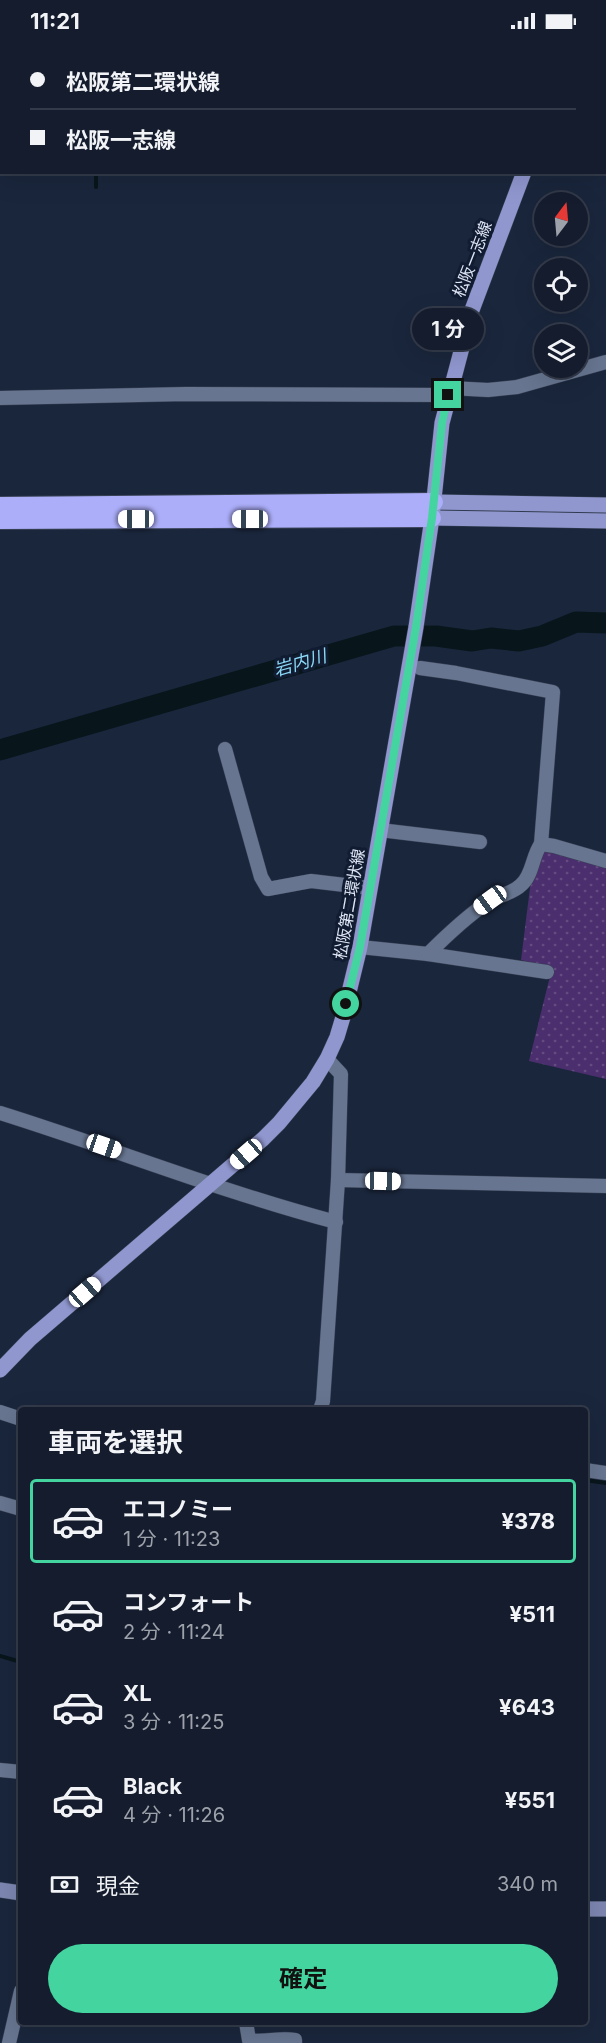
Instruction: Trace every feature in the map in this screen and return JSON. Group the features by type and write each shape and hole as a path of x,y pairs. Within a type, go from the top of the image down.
{"highway":[{"path":"0,506 433,510"},
{"path":"0,520 433,510"}],"main road":[{"name":"松阪一志線","path":"433,510 442,423 449,392 472,310 523,174"},
{"path":"433,510 606,505"},
{"path":"433,510 606,521"},
{"name":"松阪第二環状線","path":"0,1370 30,1339 213,1183 279,1123 308,1088 327,1059 337,1036 360,947 416,627 433,510"}],"street":[{"path":"0,398 488,390 517,387 606,362"},
{"path":"420,668 552,692 541,844 523,884 513,891 490,900 463,920 428,954"},
{"path":"225,749 261,877 268,889 311,881 370,888"},
{"path":"380,830 480,842"},
{"path":"541,844 606,861"},
{"path":"360,947 428,954 547,972"},
{"path":"321,1407 336,1222 341,1074 327,1059"},
{"path":"0,1113 296,1211 336,1222"},
{"path":"338,1180 606,1186"},
{"path":"0,1412 18,1418"},
{"path":"588,1470 606,1473"},
{"path":"0,1503 18,1508"},
{"path":"0,1770 18,1772"},
{"path":"0,1890 18,1893"},
{"path":"588,1909 606,1909"},
{"path":"9,2043 18,2004"},
{"path":"246,2025 249,2040 256,2042 285,2038 295,2040 295,2043"}],"shaded area":[{"path":"551,850 606,866 606,1079 529,1061 552,968 521,960 531,880 540,853"}],"waterway":[{"path":"96,174 96,187"},
{"name":"岩内川","path":"0,750 394,636 436,636 472,641 491,638 519,641 542,636 576,622 606,623"},
{"path":"588,1480 606,1483"},
{"path":"0,1656 18,1661"}],"route":[{"path":"346,1004 360,947 416,627 432,518 442,423 448,395"}]}
